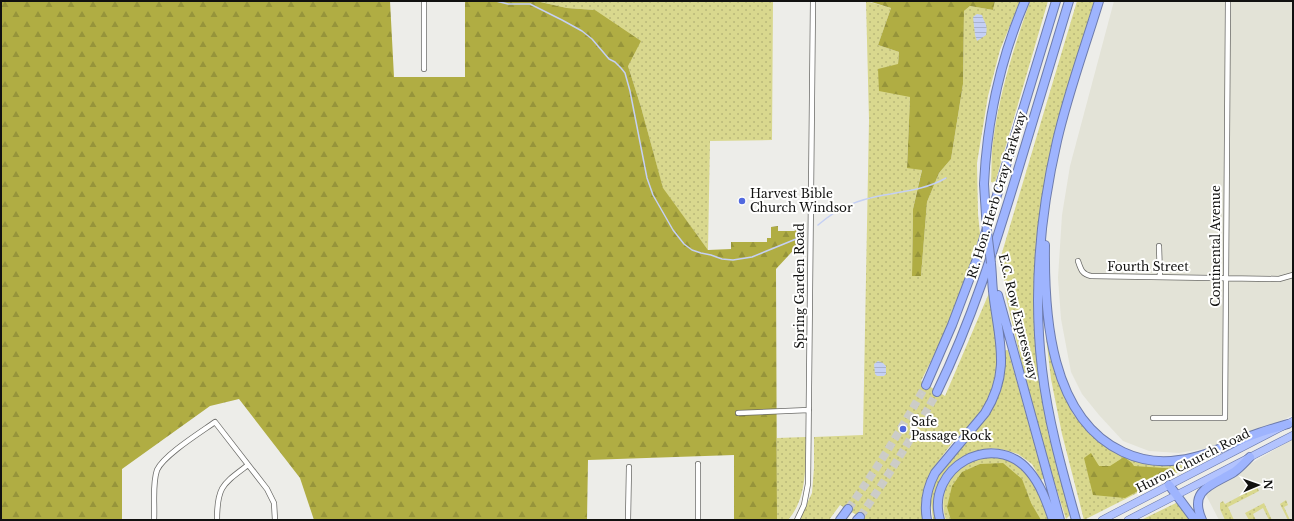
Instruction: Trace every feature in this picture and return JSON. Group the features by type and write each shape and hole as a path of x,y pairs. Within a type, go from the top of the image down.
{"highway":[{"name":"E.C. Row Expressway","path":"1026,1 1010,41 995,93 988,128 984,184 987,231 996,297 1060,520"},
{"name":"Rt. Hon. Herb Gray Parkway","path":"926,385 955,319 980,251 1056,1"},
{"name":"Rt. Hon. Herb Gray Parkway","path":"937,392 964,334 984,281 1069,1"},
{"name":"E.C. Row Expressway","path":"1076,519 1050,423 1041,362 1038,288 1041,235 1047,190 1063,120 1099,1"},
{"path":"1047,190 1045,277 1050,328 1058,368 1066,393 1078,414 1090,429 1107,443 1125,453 1152,460 1169,461 1190,459 1200,456 1257,433 1291,423"},
{"path":"927,520 926,497 935,473 985,413 991,403 999,383 1002,360 996,297"},
{"name":"Huron Church Road","path":"1102,520 1291,423"},
{"name":"Huron Church Road","path":"1128,520 1293,435"},
{"path":"940,520 938,510 940,490 947,477 964,461 986,453 1010,457 1017,460 1029,470 1040,487 1053,520"},
{"path":"1202,520 1197,503 1202,491 1236,471 1250,457"},
{"path":"1169,486 1195,520"},
{"path":"840,520 848,509"}],"street":[{"path":"424,1 424,69"},
{"name":"Spring Garden Road","path":"797,520 807,494 810,410 813,1"},
{"name":"Continental Avenue","path":"1153,418 1225,418 1228,1"},
{"path":"1159,246 1160,277"},
{"name":"Fourth Street","path":"1078,261 1081,270 1085,275 1091,276 1279,279 1293,275"},
{"path":"738,413 810,410"},
{"path":"154,520 155,480 159,466 184,444 215,422 267,489 273,499 275,520"},
{"path":"698,464 698,520"},
{"path":"217,520 218,498 222,488 229,480 248,465"},
{"path":"628,520 629,467"}],"shaded area":[{"path":"536,1 773,1 772,140 710,141 708,250 663,189 641,107 628,66 595,10 567,8"},
{"path":"866,1 891,8 878,45 899,52 898,64 910,97 907,167 922,169 913,209 912,276 921,276 927,202 939,173 951,159 963,84 964,11 970,6 993,10 995,1 1020,1 1000,50 988,96 977,163 980,234 961,293 940,343 921,381 945,396 989,293 997,342 998,358 995,382 984,407 969,426 952,443 931,471 924,490 924,520 865,520 840,505 829,520 799,520 812,493 814,437 863,435 869,120"},
{"path":"1030,1 1048,1 995,183 991,182 992,152 999,106 1013,53"},
{"path":"1077,1 1094,1 1054,134 1037,234 1035,300 1042,394 1048,432 1070,515 1066,519 1024,373 1006,297 1001,256"},
{"path":"1114,1 1293,1 1293,415 1255,434 1225,445 1179,453 1149,451 1123,441 1082,394 1071,372 1061,319 1058,278 1062,215 1070,166"},
{"path":"1050,335 1063,390 1073,414 1104,444 1139,460 1212,455 1084,520 1062,434 1051,379 1046,337"},
{"path":"1008,350 1044,478 1041,480 1032,464 1018,454 992,448 968,454 950,466 941,478 937,492 937,520 933,520 931,502 932,490 938,474 997,398 1002,386 1004,351"},
{"path":"806,437 804,481 799,501 788,520 777,520 777,438"},
{"path":"1293,439 1293,520 1219,520 1206,495 1210,487"},
{"path":"985,456 1004,458 1022,467 1039,492 1050,520 946,520 943,500 949,481 960,467 970,461"},
{"path":"1257,487 1259,491 1228,507 1234,520 1225,520 1220,509 1220,503 1223,501 1225,504"},
{"path":"1286,500 1288,505 1284,507 1290,520 1288,520 1280,504"},
{"path":"1178,502 1192,520 1141,520"},
{"path":"1264,503 1272,520 1269,520 1263,508 1253,514 1256,520 1249,520 1245,513"}],"green space":[{"path":"1,1 390,1 394,77 465,77 465,1 536,1 567,8 595,10 641,41 628,66 663,188 708,250 731,249 731,242 767,242 767,238 771,238 771,227 778,226 778,231 794,231 798,229 802,241 776,269 777,520 734,520 734,455 588,460 587,520 314,520 300,478 239,399 210,406 122,469 122,520 1,520"},
{"path":"868,1 995,1 993,10 970,6 964,11 963,84 951,159 939,173 927,202 921,276 912,276 913,209 922,170 907,168 910,97 879,91 878,69 898,64 899,52 878,45 891,8"},
{"path":"1091,453 1099,466 1110,466 1124,457 1134,466 1179,469 1125,498 1093,495 1084,458"},
{"path":"1003,463 1022,479 1031,503 1041,520 951,520 947,507 952,486 962,472 980,464"}],"water":[{"path":"977,14 982,15 987,28 986,35 977,41 973,17"},
{"path":"878,361 886,366 886,374 884,376 877,376 875,374 874,364"}],"waterway":[{"path":"496,1 508,4 530,4 582,31 592,39 609,59 615,62 625,73 630,91 647,178 653,195 673,230 684,244 692,250 701,253 722,259 733,260 752,257 801,237"},
{"path":"818,225 833,213 857,202 924,187 946,178"}],"tunnel":[{"path":"848,509 889,448 926,385"},
{"path":"860,517 881,486 937,392"}],"place":[{"name":"Harvest Bible Church Windsor","path":"742,201"},
{"name":"Safe Passage Rock","path":"903,429"}]}
